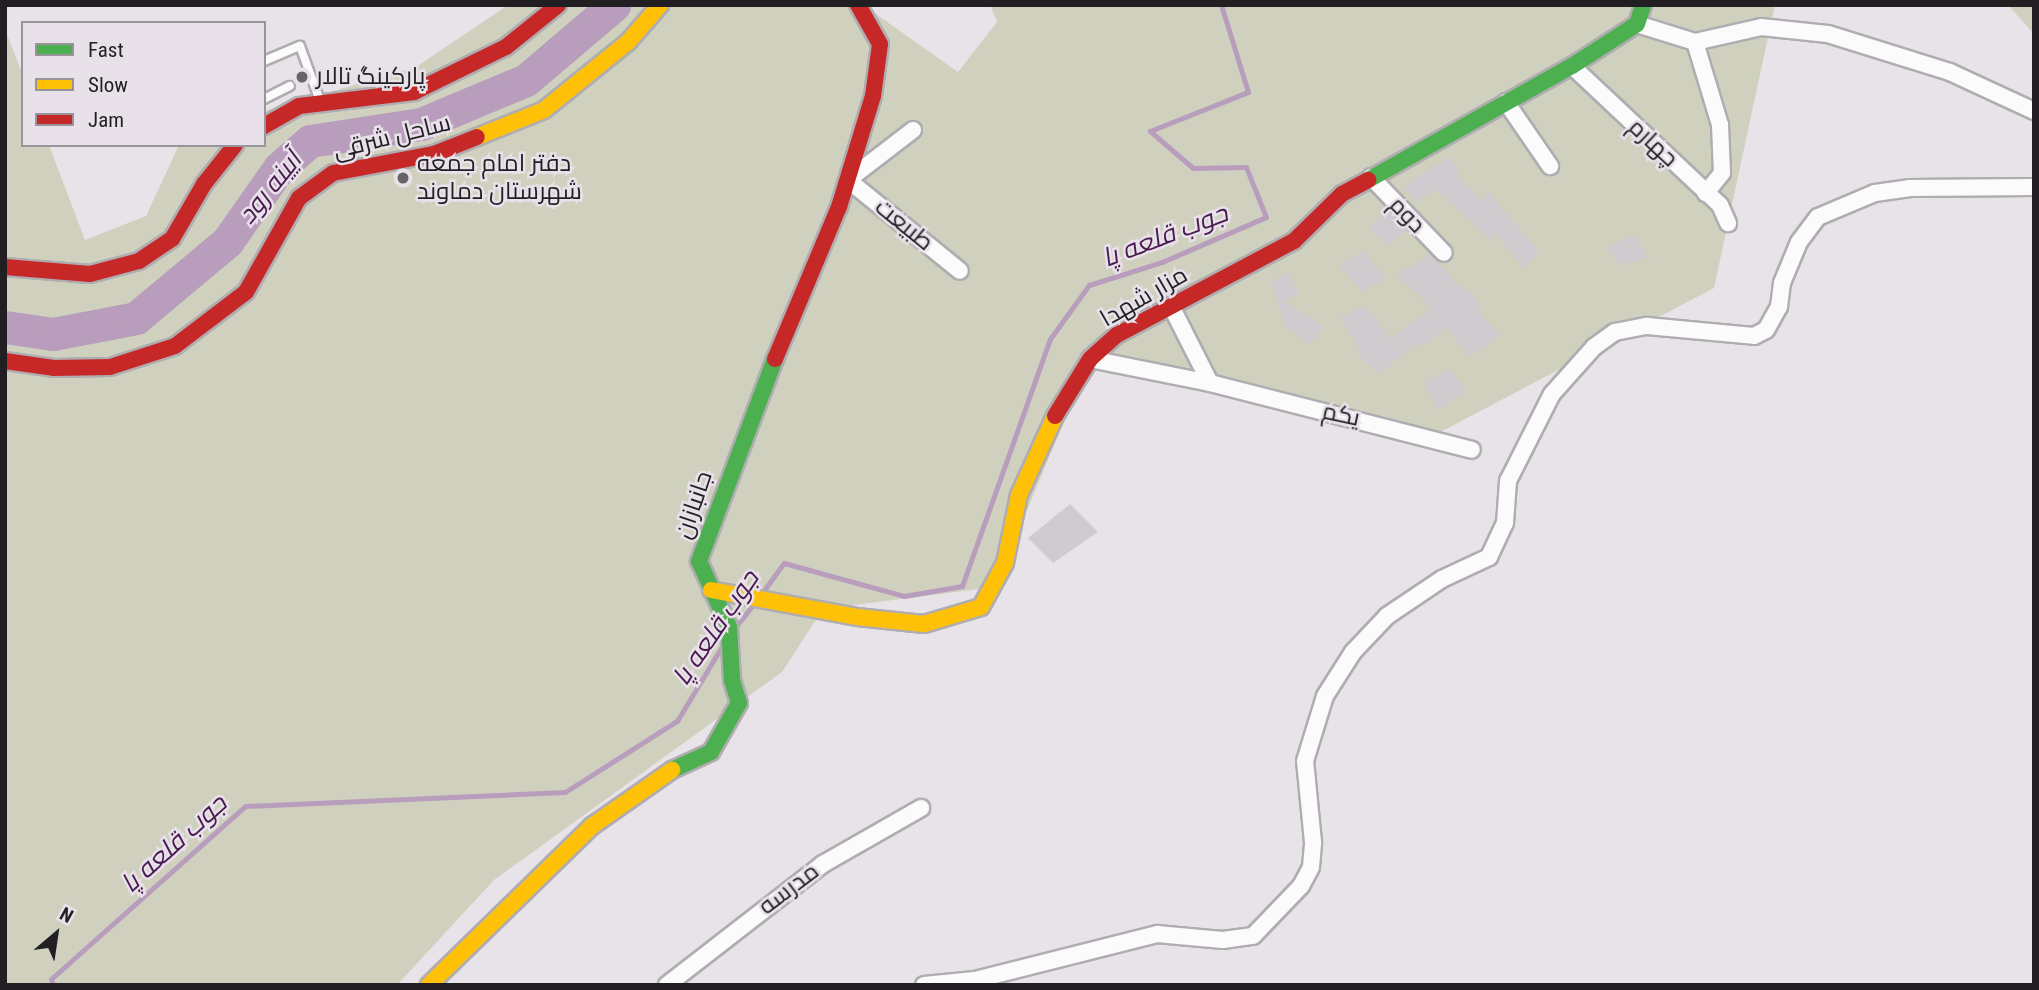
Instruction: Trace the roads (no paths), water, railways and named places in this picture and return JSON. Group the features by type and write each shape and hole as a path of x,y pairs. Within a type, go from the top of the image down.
{"street":[{"path":"266,125 299,106 414,92 506,47 558,5"},
{"name":"ساحل شرقی","path":"5,361 54,368 110,367 174,346 246,292 299,198 332,173 434,154 544,110 628,42 660,5"},
{"name":"جانبازان","path":"429,985 592,826 673,769 711,752 728,729 739,703 729,627 699,561 704,542 848,180 873,96 880,44 858,5"},
{"path":"1643,5 1637,24 1695,42 1761,27 1828,34 1950,72 2034,111"},
{"name":"مزار شهدا","path":"711,590 857,617 924,624 981,607 1005,563 1020,495 1033,462 1090,359 1117,335 1294,241 1342,194 1572,66 1637,24"},
{"path":"1695,42 1720,125 1722,173 1706,192"},
{"name":"چهارم","path":"1572,66 1720,205 1728,223"},
{"path":"1506,102 1550,166"},
{"path":"848,180 913,131"},
{"path":"5,267 90,274 139,261 172,239 204,184 233,147"},
{"name":"دوم","path":"1371,177 1444,253"},
{"name":"طبیعت","path":"848,180 960,271"},
{"path":"924,985 956,983 1157,934 1223,940 1253,936 1301,886 1311,867 1314,842 1305,761 1325,696 1353,652 1387,616 1442,579 1489,557 1505,523 1508,481 1514,469 1552,394 1594,347 1615,332 1647,327 1754,336 1766,330 1779,307 1782,283 1799,242 1818,217 1875,193 1909,188 2034,187"},
{"path":"1171,306 1210,383"},
{"name":"یکم","path":"1090,359 1210,383 1472,450"},
{"name":"مدرسه","path":"667,985 823,863 921,808"}],"lane":[{"path":"266,60 300,46 321,103"},
{"path":"266,98 290,86"}],"waterway":[{"name":"آیینه رود","path":"5,327 53,334 136,318 227,242 279,168 310,141 421,124 526,80 614,5"},
{"name":"جوب قلعه پا","path":"762,593 784,563 904,596 962,586 1050,339 1089,285 1162,262 1266,217 1246,167 1193,168 1150,131 1248,92 1221,5"},
{"name":"جوب قلعه پا","path":"734,629 754,603"},
{"name":"جوب قلعه پا","path":"53,985 51,979 245,806 565,792 677,721 722,646"}],"place":[{"name":"پارکینگ تالار","path":"302,77"},
{"name":"دفتر امام جمعه شهرستان دماوند","path":"403,178"}]}
